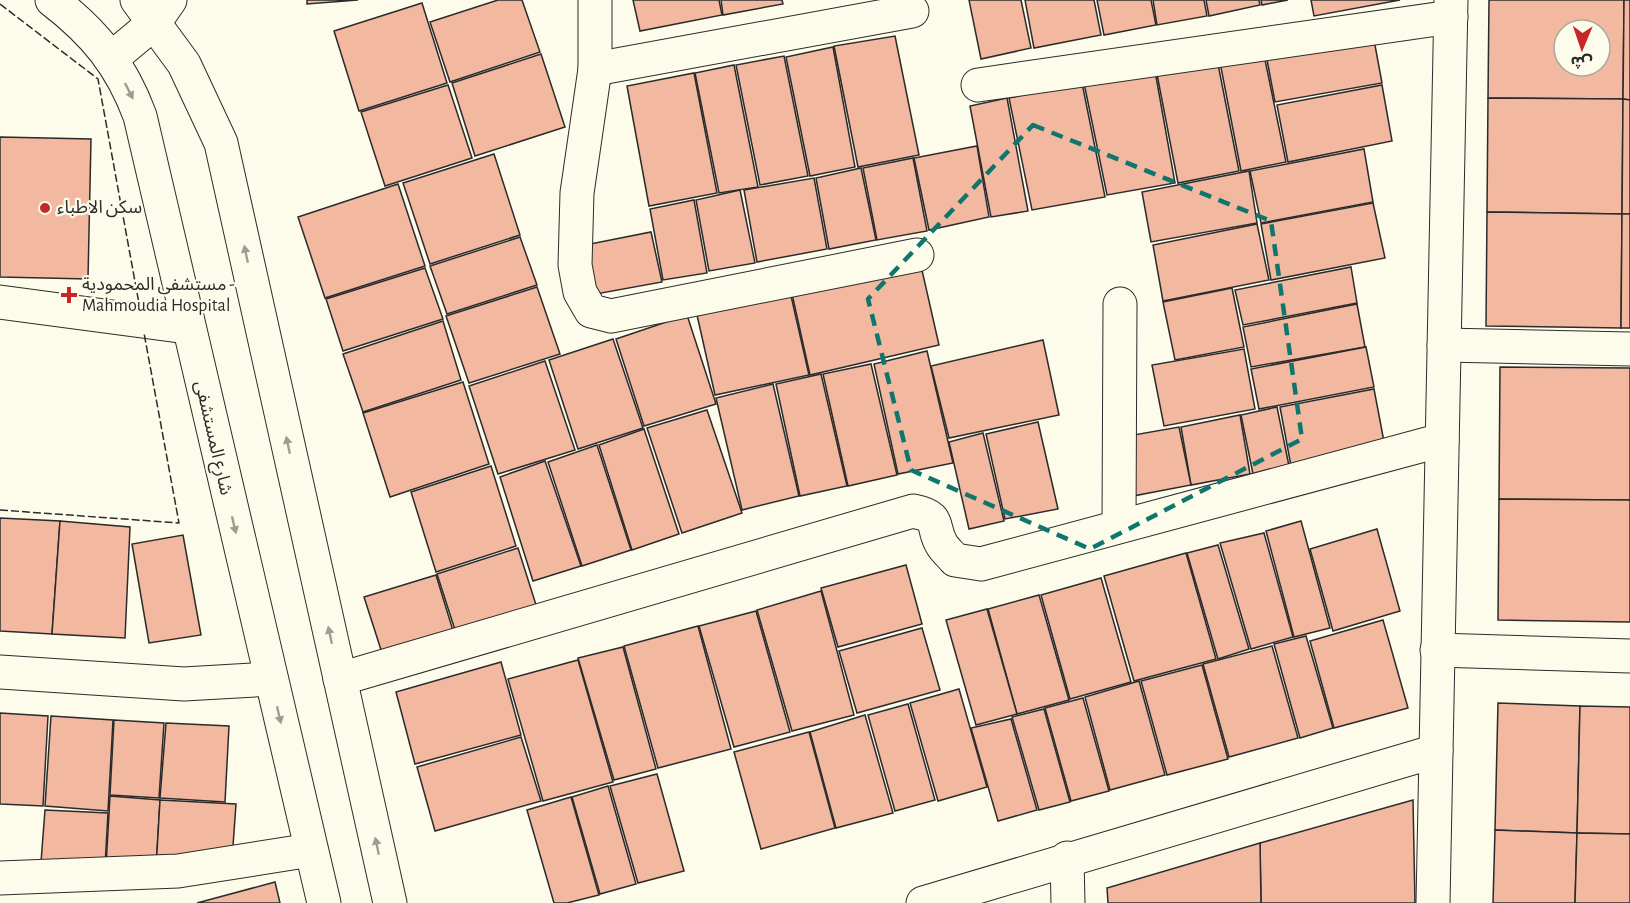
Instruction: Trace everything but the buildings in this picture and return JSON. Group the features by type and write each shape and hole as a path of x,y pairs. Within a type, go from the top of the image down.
{"street":[{"name":"شارع المستشفى","path":"52,0 83,24 111,58 132,96 145,136 187,327 324,903"},
{"path":"595,0 595,69 577,193 575,265 580,292 591,311 611,316 917,255"},
{"path":"111,58 154,8 184,64 221,143 390,903"},
{"path":"978,85 1451,9 1433,903"},
{"path":"595,69 912,12"},
{"path":"0,302 187,327"},
{"path":"1119,526 1120,304"},
{"path":"1444,345 1630,349"},
{"path":"340,680 913,511 929,514 936,522 941,544 955,560 981,564 1442,440"},
{"path":"1437,650 1630,656"},
{"path":"0,672 184,684 271,679"},
{"path":"923,903 1068,858 1436,751"},
{"path":"0,878 178,871 311,850"},
{"path":"1068,858 1068,903"}],"highlighted area":[{"path":"1033,125 1271,221 1302,439 1090,549 911,470 868,299"}],"fence":[{"path":"0,4 98,79 140,309"},
{"path":"0,510 179,523 144,333"}],"place":[{"name":"سكن الاطباء","path":"45,208"},
{"name":"مستشفى المحمودية - Mahmoudia Hospital","path":"69,295"}]}
